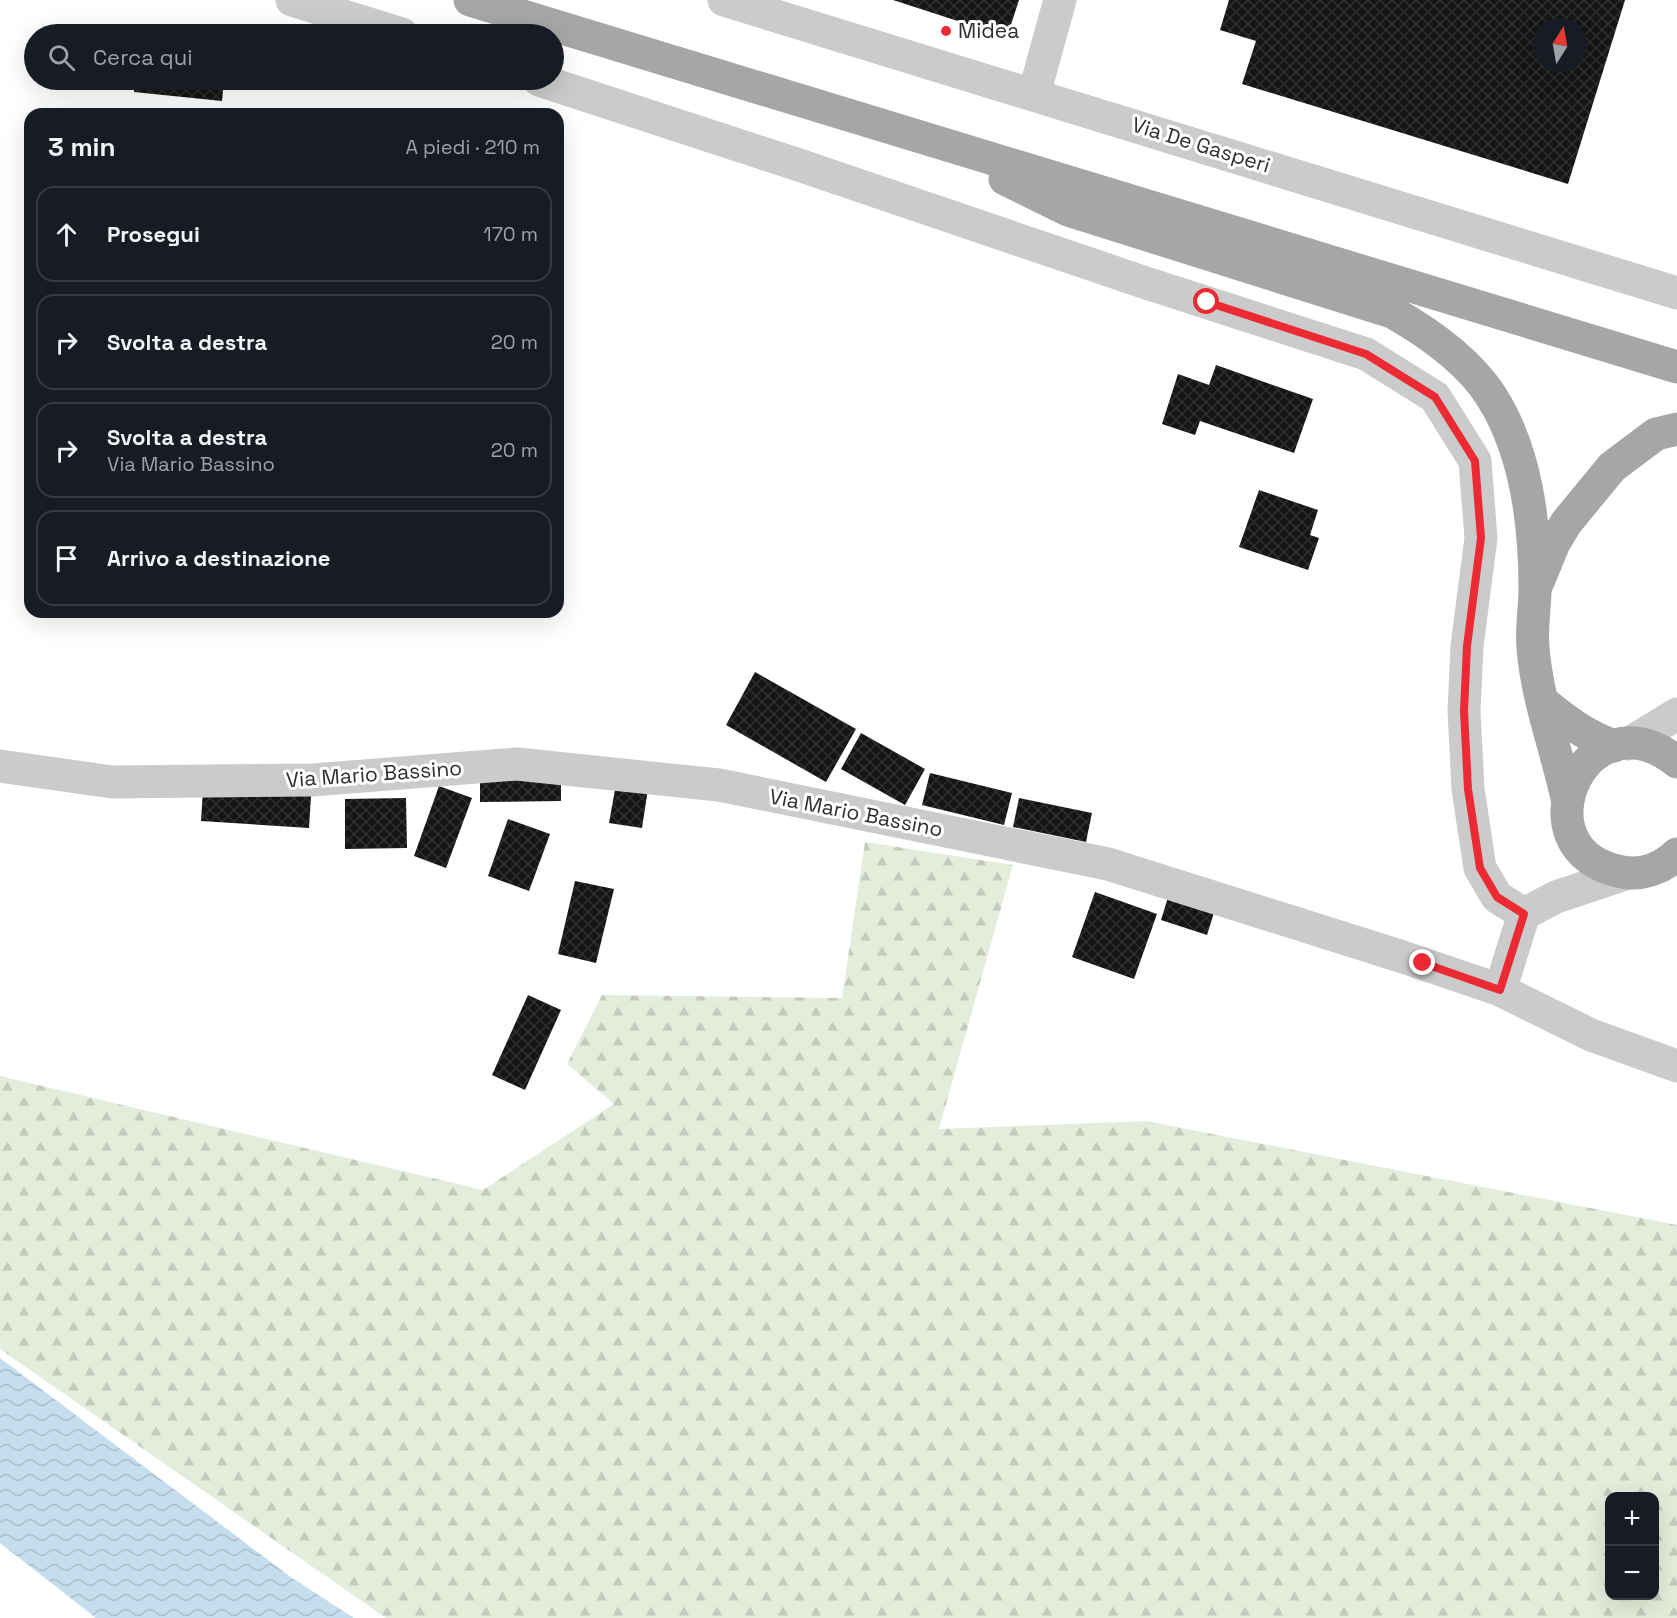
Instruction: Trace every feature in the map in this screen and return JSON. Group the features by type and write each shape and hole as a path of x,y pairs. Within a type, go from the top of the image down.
{"main road":[{"path":"470,0 549,24"},
{"path":"564,29 1677,367"},
{"path":"923,138 1068,210 1392,312 1430,334 1465,366 1491,396 1514,440 1526,484 1535,589 1533,647 1543,702 1567,798 1570,828 1586,855 1613,870 1628,873 1644,872 1659,867 1677,854"},
{"path":"1535,589 1554,543 1566,523 1612,467 1656,434 1677,429"},
{"path":"1543,702 1566,722 1588,736 1621,745"},
{"path":"1567,798 1580,770 1590,758 1602,751 1621,745 1641,744 1666,753 1677,762"}],"street":[{"path":"292,0 370,24"},
{"name":"Via De Gasperi","path":"724,0 1677,293"},
{"path":"1034,94 1060,0"},
{"path":"564,88 1143,282 1366,354 1435,397 1475,461 1481,538 1467,646 1464,711 1468,789 1480,868 1497,897 1524,914"},
{"path":"1621,745 1677,714"},
{"name":"Via Mario Bassino","path":"0,766 112,782 312,780 517,764 719,785 1108,864 1500,990 1591,1035 1677,1066"},
{"path":"1557,897 1574,878 1577,866 1577,843"},
{"path":"1500,990 1524,914 1557,897 1628,873"}],"green space":[{"path":"865,842 1013,865 939,1129 1146,1121 1677,1225 1677,1618 386,1618 0,1349 0,1076 483,1190 614,1104 567,1064 602,995 842,998"}],"water":[{"path":"0,1358 292,1578 354,1618 96,1618 0,1543"}],"building":[{"path":"893,0 1019,0 1007,37"},
{"path":"1229,0 1625,0 1568,184 1242,84 1256,41 1220,30"},
{"path":"134,90 223,90 222,101 134,92"},
{"path":"1216,365 1313,399 1294,453 1200,421 1195,435 1162,424 1178,374 1209,385"},
{"path":"1259,490 1318,510 1310,535 1319,538 1308,570 1239,547"},
{"path":"755,672 856,729 826,782 726,725"},
{"path":"861,733 925,769 905,805 841,769"},
{"path":"930,773 1012,793 1004,825 922,805"},
{"path":"561,776 561,801 480,802 480,777"},
{"path":"616,784 648,789 642,828 609,823"},
{"path":"439,786 472,798 446,868 414,856"},
{"path":"203,789 311,796 309,828 201,821"},
{"path":"406,798 407,848 345,849 345,799"},
{"path":"1019,798 1092,813 1086,842 1013,827"},
{"path":"508,819 550,834 529,891 488,876"},
{"path":"575,881 614,889 596,963 558,954"},
{"path":"1170,891 1216,906 1207,935 1161,920"},
{"path":"1095,892 1157,914 1134,979 1072,957"},
{"path":"528,995 561,1010 525,1090 492,1075"}],"place":[{"name":"Midea","path":"946,31"}],"route":[{"path":"1207,302 1366,354 1435,397 1475,461 1481,538 1467,646 1464,711 1468,789 1480,868 1497,897 1524,914 1500,990 1423,963"}]}
